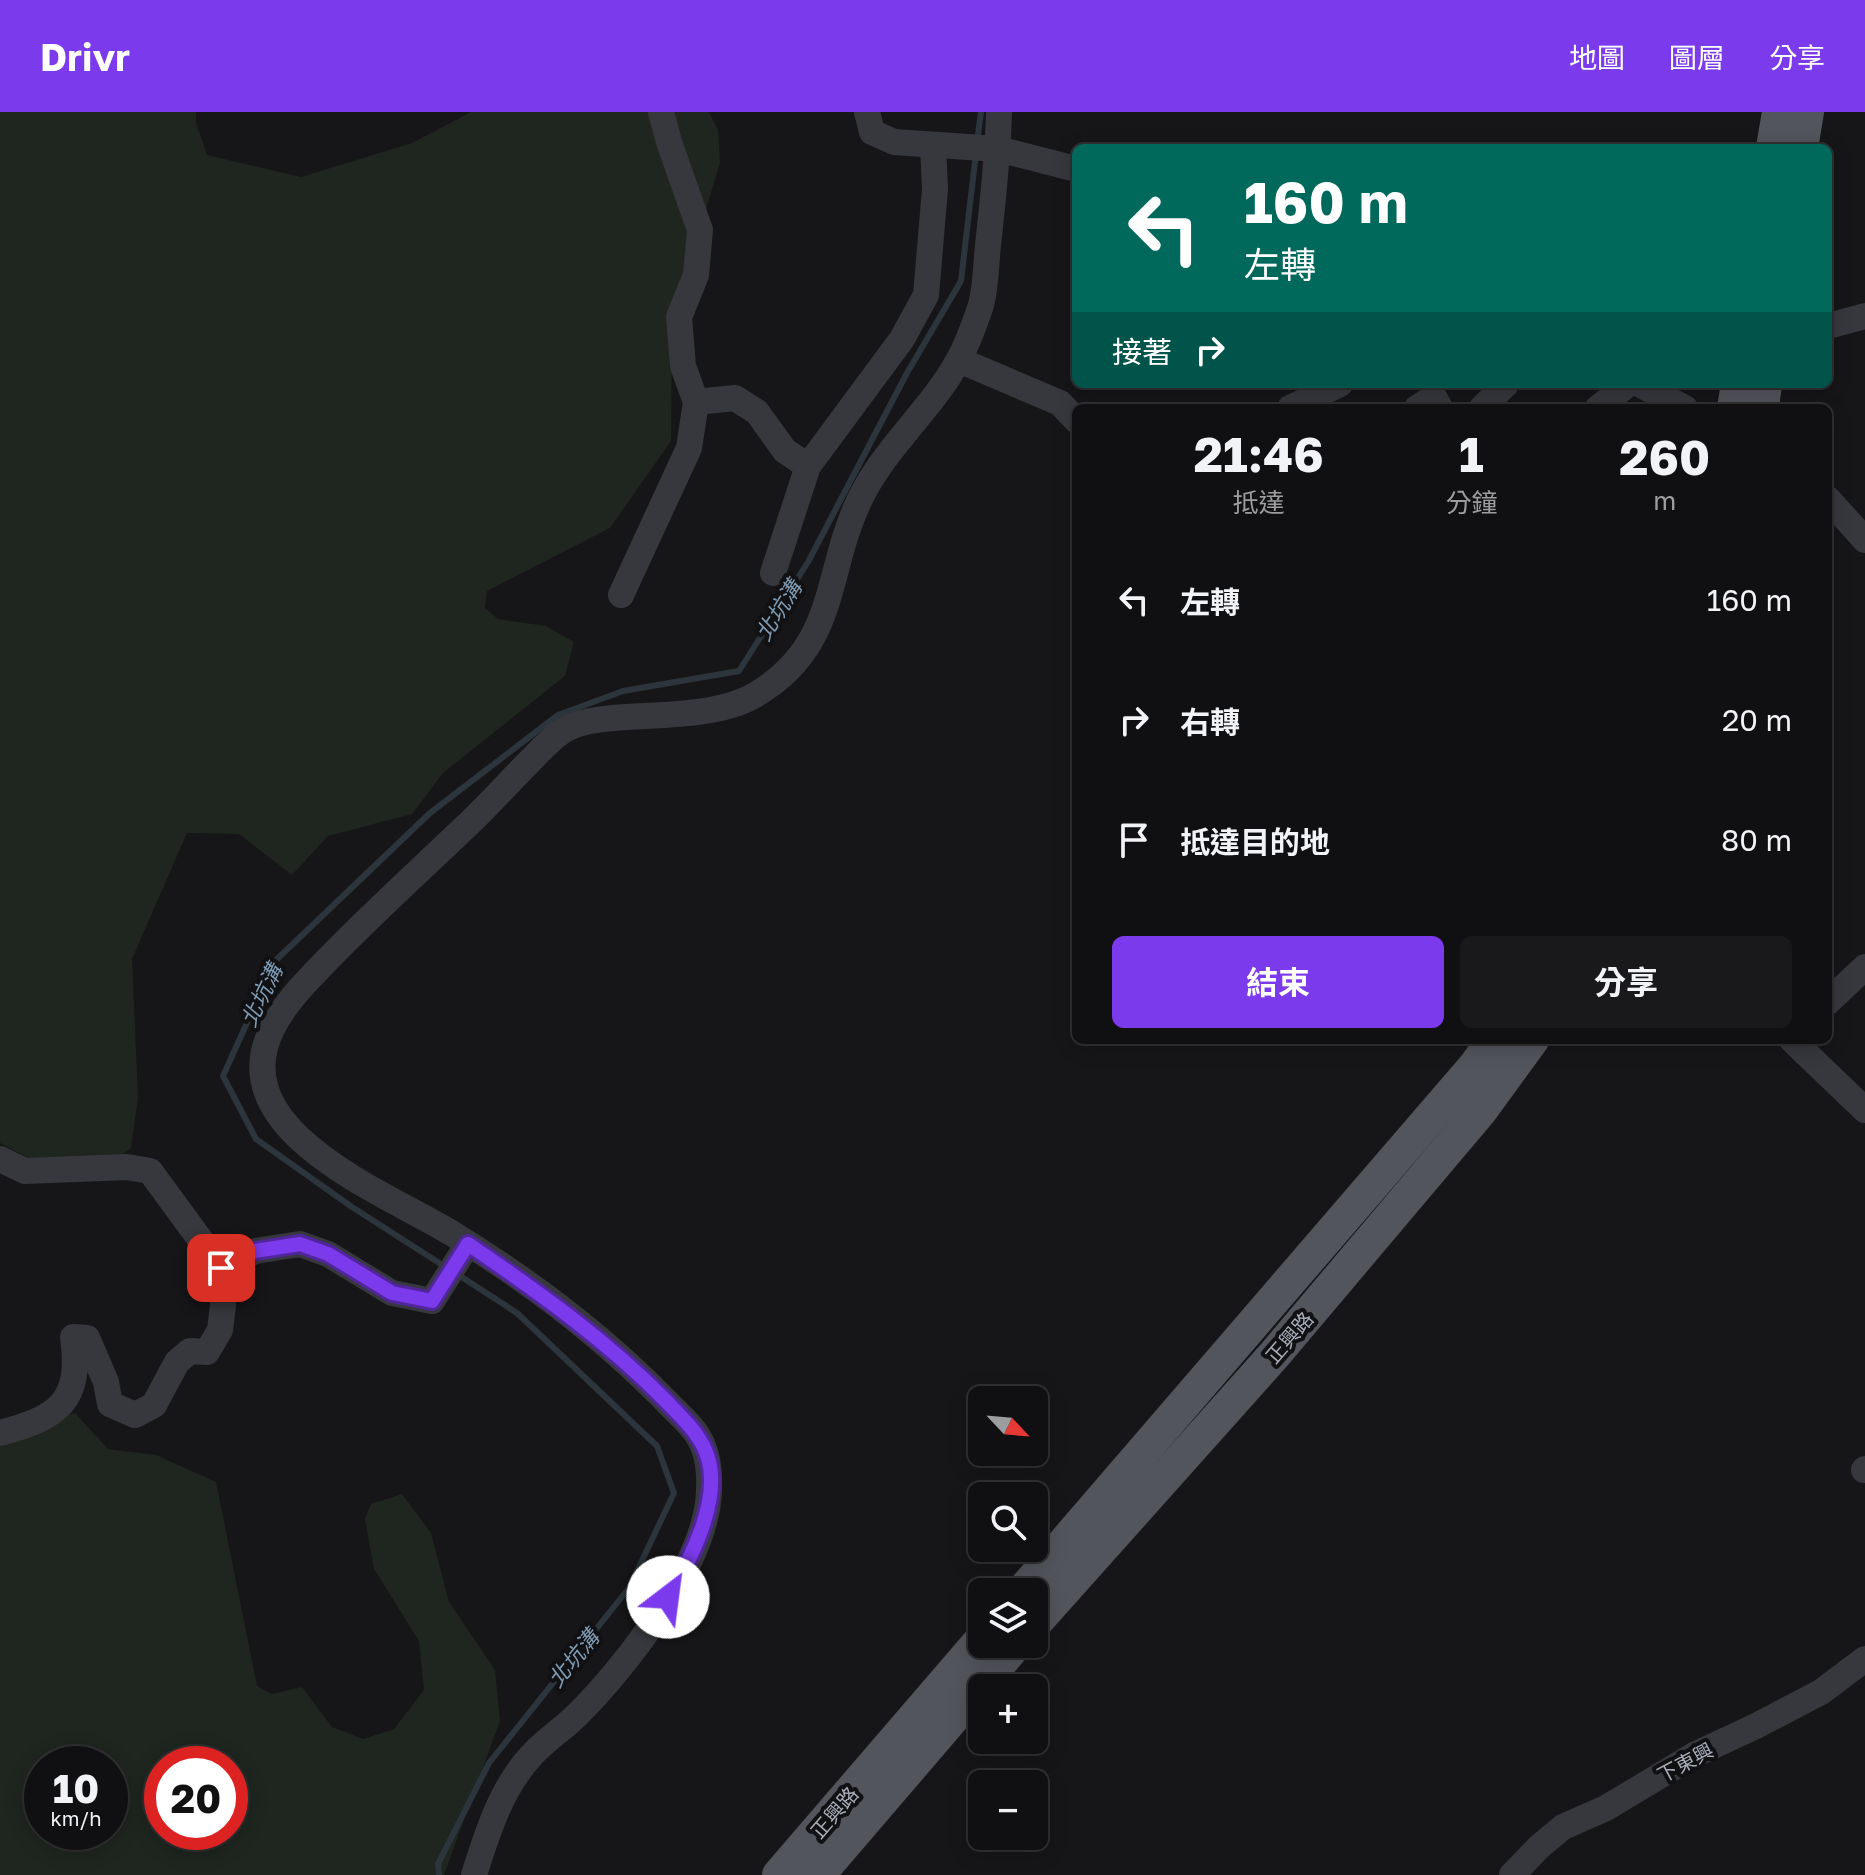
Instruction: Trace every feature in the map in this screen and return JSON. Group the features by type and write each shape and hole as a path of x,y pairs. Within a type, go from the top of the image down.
{"main road":[{"path":"1774,144 1779,112"},
{"path":"1802,144 1807,112"},
{"name":"正興路","path":"1034,1578 1491,1044"},
{"name":"正興路","path":"1048,1608 1275,1354 1481,1110 1529,1044"},
{"name":"正興路","path":"779,1875 968,1655"},
{"name":"正興路","path":"818,1875 1004,1658"}],"lane":[{"path":"621,595 689,448 696,402 683,366 679,317 696,275 700,230 661,112"},
{"path":"867,112 872,132 894,142 995,149 1072,168"},
{"path":"474,1875 499,1803 521,1769 615,1673 680,1578 696,1547 710,1499 709,1461 697,1433 602,1341 468,1244 333,1166 288,1128 273,1108 264,1084 261,1061 269,1033 291,998 334,953 563,730 590,721 723,708 751,698 780,679 809,645 827,611 849,525 862,494 887,455 959,360 982,302 999,112"},
{"path":"773,573 808,466 902,339 926,295 935,189 933,145"},
{"path":"1832,325 1865,316"},
{"path":"959,360 1060,403 1072,416"},
{"path":"1298,404 1332,388"},
{"path":"1486,404 1502,388"},
{"path":"1603,404 1623,388"},
{"path":"1647,388 1677,404"},
{"path":"696,402 735,398 757,412 785,451 808,466"},
{"path":"1832,503 1865,540"},
{"path":"1832,998 1865,967"},
{"path":"1796,1044 1865,1110"},
{"path":"0,1159 25,1171 127,1167 150,1171 221,1268 223,1305 220,1330 207,1352 190,1351 177,1362 154,1405 135,1415 110,1404 106,1382 87,1338 73,1337 77,1366 60,1409 33,1424 0,1433"},
{"path":"221,1268 255,1251 300,1244 328,1254 392,1293 432,1301 468,1244"},
{"name":"下東興","path":"1522,1871 1563,1827 1606,1808 1696,1754 1821,1692 1865,1659"}],"shaded area":[{"path":"0,112 196,112 196,123 207,155 301,177 412,143 471,112 709,112 718,130 720,163 672,320 671,441 610,528 487,591 485,608 498,619 546,626 574,642 565,676 443,773 412,814 328,836 292,875 239,834 187,833 132,959 138,1098 131,1148 117,1159 49,1168 0,1143"},
{"path":"75,1413 108,1449 156,1455 216,1482 257,1686 272,1694 302,1687 332,1727 363,1739 394,1729 424,1690 419,1641 374,1569 365,1519 371,1504 402,1494 431,1533 449,1602 495,1670 500,1721 444,1875 0,1875 0,1435"}],"waterway":[{"name":"北坑溝","path":"977,142 981,112"},
{"name":"北坑溝","path":"447,1268 352,1207 256,1139 223,1076 275,961 430,813 558,715 623,691 739,671 808,562 907,373 961,281 976,153"},
{"name":"北坑溝","path":"439,1875 438,1864 489,1763 629,1588 674,1493 657,1446 517,1313 457,1274"}],"route":[{"path":"221,1268 255,1251 300,1244 328,1254 392,1293 432,1301 468,1244 516,1276 602,1341 697,1433 709,1461 710,1499 696,1547 668,1597"}]}
